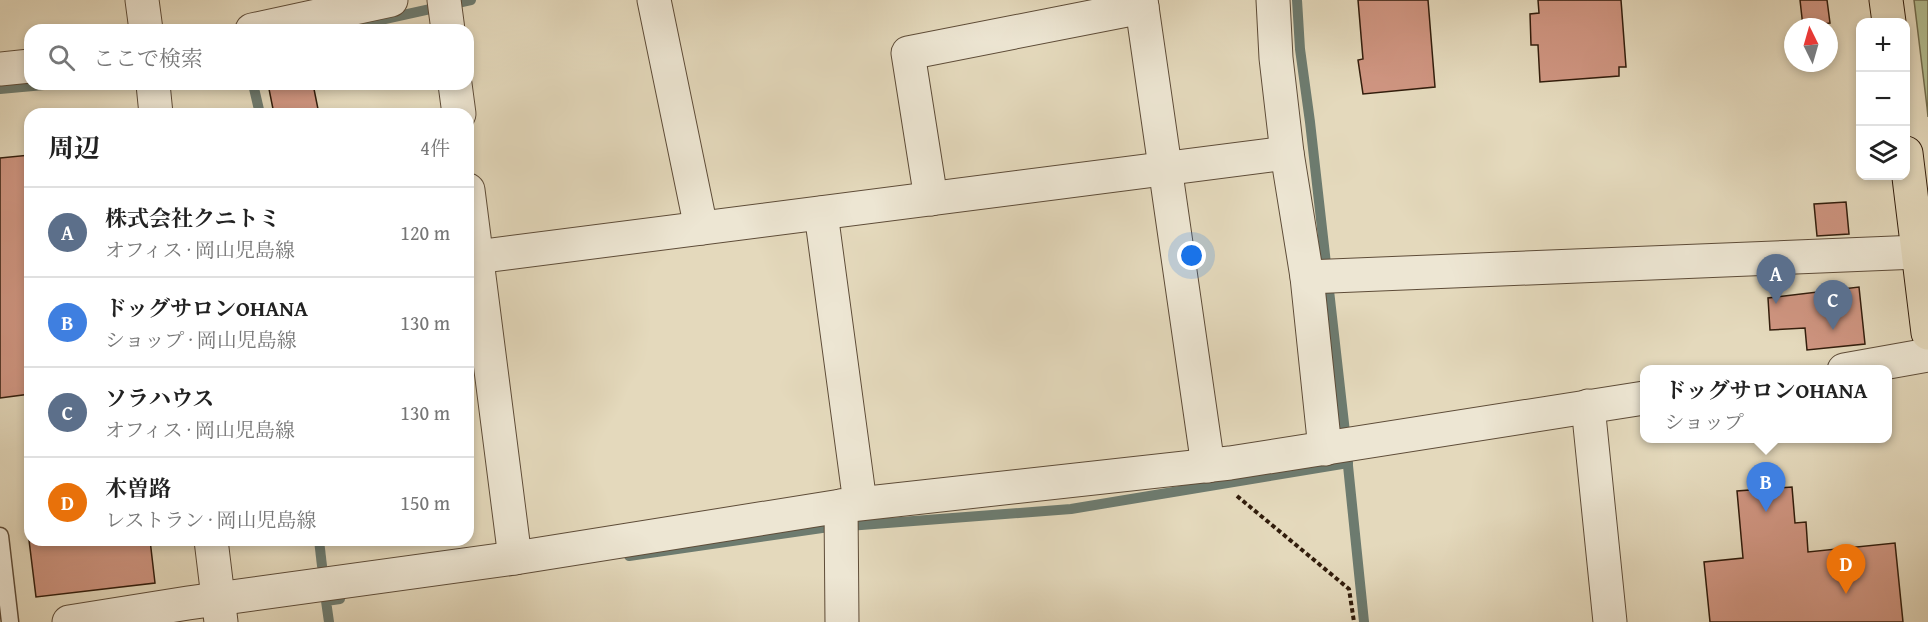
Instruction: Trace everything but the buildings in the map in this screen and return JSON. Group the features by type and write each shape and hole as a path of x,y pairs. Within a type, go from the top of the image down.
{"main road":[{"path":"1886,0 1888,18"},
{"path":"1909,180 1928,333"}],"street":[{"path":"142,0 145,24"},
{"path":"280,24 391,0"},
{"path":"654,0 701,228"},
{"path":"1273,0 1276,58 1287,153 1321,277 1338,447"},
{"path":"931,199 908,52 1141,4 1208,466"},
{"path":"0,69 24,67"},
{"path":"154,90 155,108"},
{"path":"456,90 458,108"},
{"path":"476,256 1287,153"},
{"path":"821,213 846,515 842,622"},
{"path":"474,239 514,558"},
{"path":"1321,277 1918,252"},
{"path":"1868,365 1928,355"},
{"path":"69,622 220,611 514,558 1208,466 1640,399"},
{"path":"1588,406 1610,622"},
{"path":"212,546 220,611"}],"lane":[{"path":"0,536 10,622"}],"path":[{"path":"1233,492 1350,589 1354,622"}],"green space":[{"path":"1914,0 1928,0 1928,117 1927,107"}],"waterway":[{"path":"362,24 471,0"},
{"path":"1297,0 1300,49 1346,441"},
{"path":"0,89 24,87"},
{"path":"254,90 259,108"},
{"path":"1347,456 1364,622"},
{"path":"629,556 822,528 1071,509 1348,463"},
{"path":"320,546 322,566"},
{"path":"329,622 326,601 340,599"}],"place":[{"name":"株式会社クニトミ","path":"1776,304"},
{"name":"ソラハウス","path":"1833,330"},
{"name":"ドッグサロンOHANA","path":"1766,512"},
{"name":"木曽路","path":"1846,594"}]}
